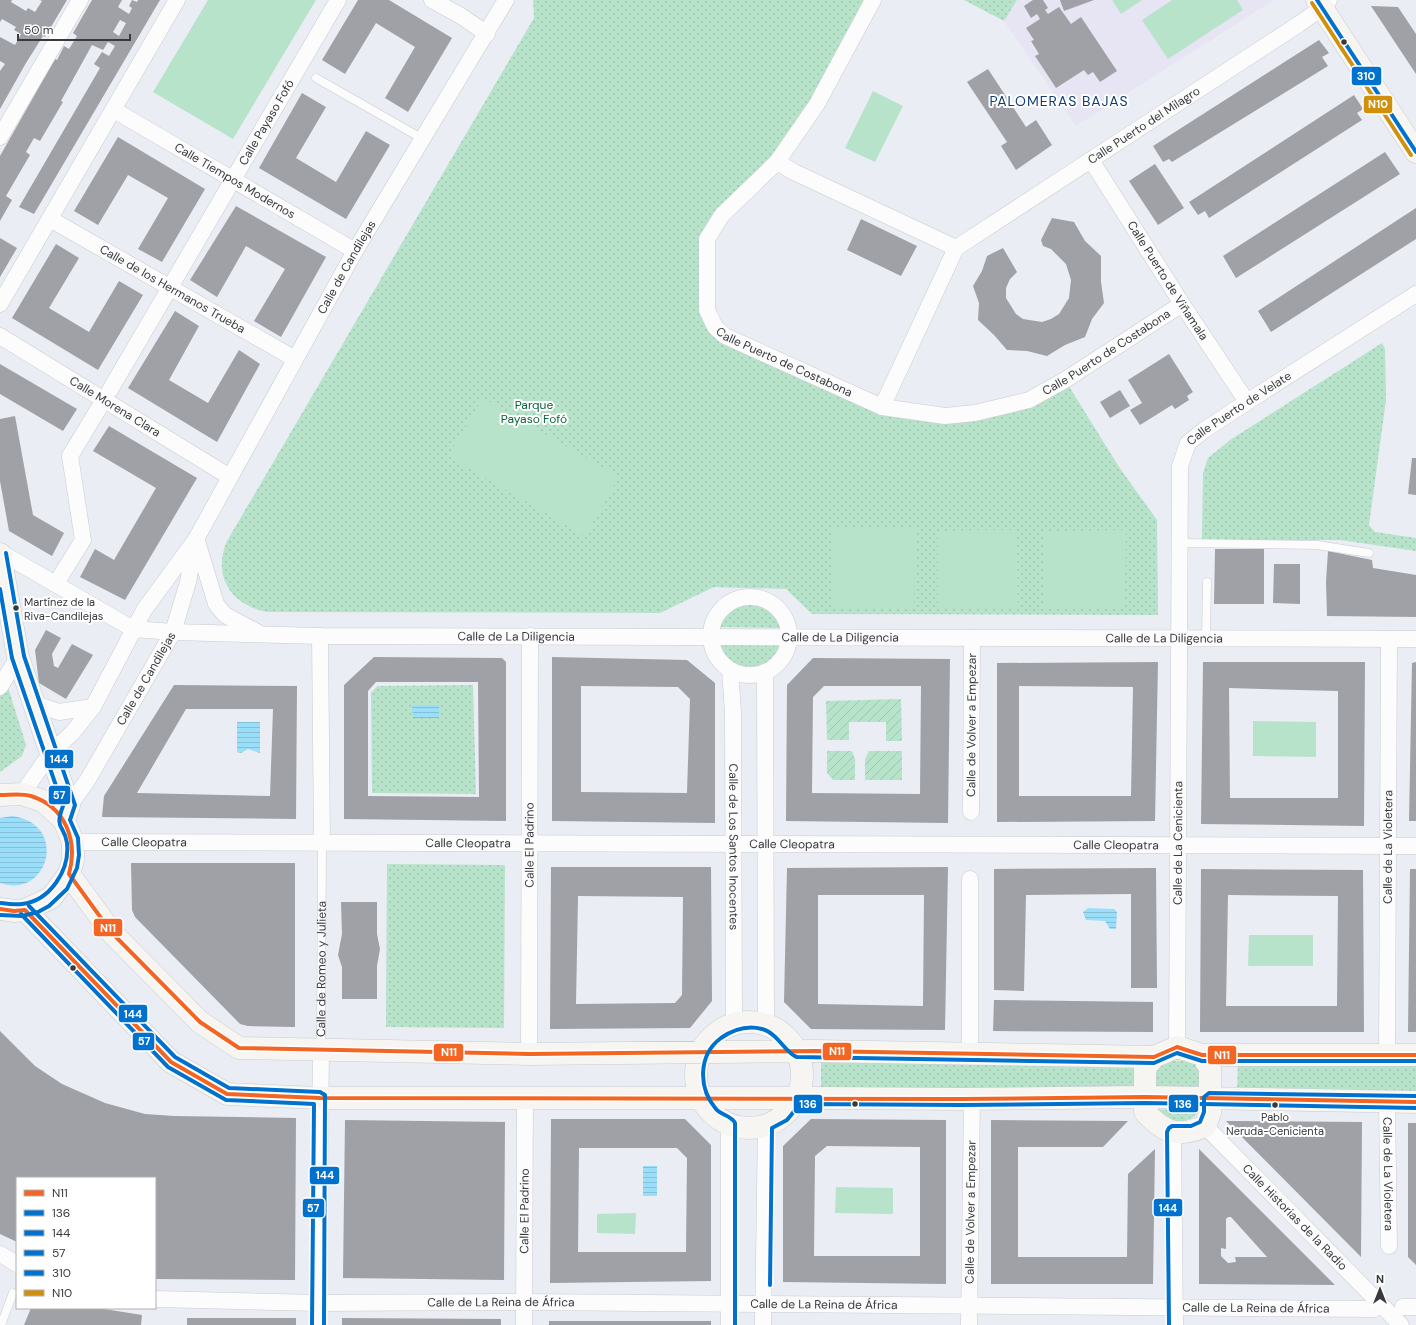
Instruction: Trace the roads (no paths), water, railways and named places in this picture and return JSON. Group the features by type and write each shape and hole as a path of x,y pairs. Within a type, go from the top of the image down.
{"main road":[{"path":"1325,2 1416,126"},
{"path":"1325,2 1416,152"},
{"path":"0,553 18,657 50,754 73,842 73,860 69,874 51,898 26,910 14,911 0,908"},
{"path":"0,796 22,794 43,801 66,813"},
{"path":"69,874 112,933 200,1022 239,1048 321,1048 529,1054 797,1051 1154,1057 1177,1047 1202,1055 1416,1055"},
{"path":"26,910 171,1062 227,1094 320,1098 525,1097 972,1099 1145,1097 1416,1102"},
{"path":"750,1022 766,1024 783,1034 797,1051 802,1074 797,1098 783,1115 766,1125 747,1128 729,1124 712,1114 701,1098 696,1075 700,1053 715,1034 734,1024 750,1022"},
{"path":"1154,1057 1145,1068 1145,1112 1158,1126 1173,1132 1192,1132 1205,1126 1210,1113 1210,1068 1202,1055"}],"street":[{"path":"0,137 80,0"},
{"path":"0,304 178,0"},
{"name":"Calle Payaso Fofó","path":"110,390 338,0"},
{"path":"432,0 461,16 487,34"},
{"name":"Calle de Candilejas","path":"22,794 50,754 73,732 93,707 144,610 196,539 355,251 487,34 506,0"},
{"name":"Calle Puerto de Costabona","path":"873,0 817,104 777,162 722,215 707,239 707,310 715,327 725,336 882,407 945,416 975,413 1029,400 1065,380 1182,304"},
{"name":"Calle Puerto del Milagro","path":"956,248 1091,160 1325,2"},
{"name":"Calle Tiempos Modernos","path":"114,110 233,178 355,251"},
{"name":"Calle Puerto de Viñamala","path":"1091,160 1182,304 1247,402"},
{"path":"777,162 794,172 956,248 882,407"},
{"name":"Calle de los Hermanos Trueba","path":"50,219 295,359"},
{"name":"Calle Puerto de Velate","path":"1179,639 1180,466 1188,443 1247,402 1416,294"},
{"name":"Calle Morena Clara","path":"0,336 230,477"},
{"path":"60,577 83,540 70,456 99,408"},
{"name":"Calle de Candilejas","path":"66,813 173,632 188,582 196,539"},
{"name":"Calle de La Diligencia","path":"196,539 216,604 225,615 264,635"},
{"name":"Calle de La Diligencia","path":"0,553 133,629 173,632 320,636 1416,639"},
{"path":"750,596 763,599 774,604 785,619 789,637 787,648 782,658 775,666 765,672 754,675 742,674 730,670 722,664 716,656 710,636 712,624 718,612 727,604 738,598 750,596"},
{"name":"Calle de Romeo y Julieta","path":"320,636 322,843"},
{"name":"Calle El Padrino","path":"529,1054 530,636"},
{"name":"Calle de Volver a Empezar","path":"971,812 972,638"},
{"name":"Calle de La Cenicienta","path":"1177,1047 1179,639"},
{"name":"Calle de La Violetera","path":"1388,1055 1389,639"},
{"path":"0,687 18,657"},
{"name":"Calle de Los Santos Inocentes","path":"730,670 732,712 734,1024"},
{"path":"765,672 766,1024"},
{"path":"33,703 59,712 93,707"},
{"name":"Calle Cleopatra","path":"73,842 1416,846"},
{"path":"970,879 970,1054"},
{"name":"Calle de Romeo y Julieta","path":"318,1325 321,1048"},
{"name":"Calle El Padrino","path":"524,1325 525,1097"},
{"name":"Calle de Volver a Empezar","path":"969,1325 972,1099"},
{"name":"Calle de La Violetera","path":"1386,1102 1389,1246"},
{"path":"729,1124 729,1325"},
{"path":"763,1325 766,1125"},
{"name":"Calle Historias de la Radio","path":"1205,1126 1401,1325"},
{"path":"1173,1132 1175,1325"},
{"path":"0,1254 16,1263"},
{"name":"Calle de La Reina de África","path":"156,1299 318,1303 524,1302 729,1305 1175,1306 1374,1309"}],"lane":[{"path":"316,78 423,139"},
{"path":"1180,543 1317,545 1369,553"},
{"path":"1206,639 1207,582"},
{"name":"Calle de Romeo y Julieta","path":"321,1048 322,843"},
{"path":"1,1325 14,1294"}],"water":[{"path":"412,705 439,705 439,718 413,718"},
{"path":"237,722 260,722 260,753 248,749 241,753 237,752"},
{"path":"12,816 30,822 41,832 46,845 46,859 40,871 30,881 17,885 0,883 0,818"},
{"path":"1088,908 1114,909 1117,912 1116,929 1110,929 1105,921 1086,920 1083,912"},
{"path":"643,1166 657,1166 657,1196 643,1196"}],"place":[{"name":"Martínez de la Riva-Candilejas","path":"16,608"},
{"name":"Pablo Neruda-Cenicienta","path":"1275,1105"}],"district":[{"name":"PALOMERAS BAJAS","path":"1059,101"}],"park label":[{"name":"Parque Payaso Fofó","path":"534,412"}]}
